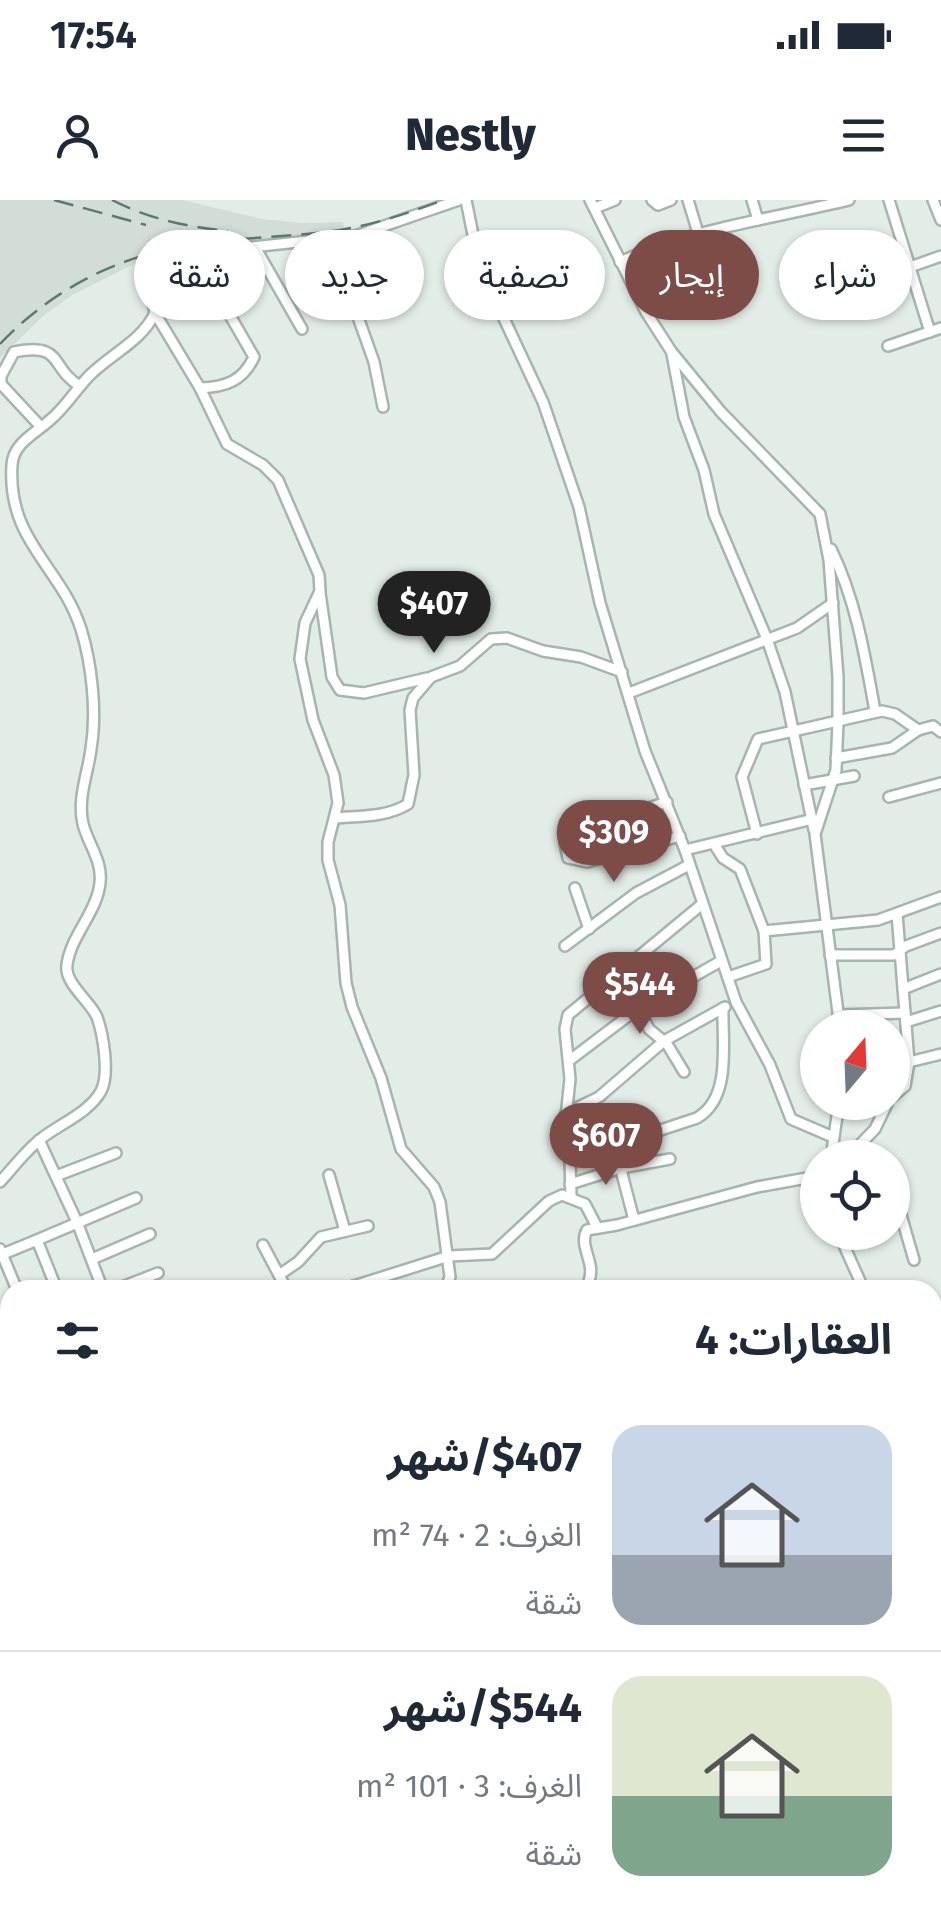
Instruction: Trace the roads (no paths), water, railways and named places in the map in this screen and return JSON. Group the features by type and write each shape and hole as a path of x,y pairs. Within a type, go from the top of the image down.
{"street":[{"path":"265,247 330,240 379,228 459,200"},
{"path":"466,200 480,265 543,402 579,507 600,603 645,751 680,836 736,1002 770,1065 792,1119 833,1137"},
{"path":"615,200 592,204 671,351 721,412 820,514 826,537 838,722 834,780 815,819 685,850"},
{"path":"652,200 658,205 671,200"},
{"path":"688,200 697,230"},
{"path":"752,200 758,220"},
{"path":"712,230 849,200"},
{"path":"889,200 898,230"},
{"path":"934,200 941,220"},
{"path":"379,228 390,284 358,317 374,362 383,408"},
{"path":"912,266 941,256"},
{"path":"620,262 625,260"},
{"path":"265,267 302,329"},
{"path":"888,346 936,330 912,272"},
{"path":"0,1182 39,1140 91,1104 102,1090 104,1063 97,1018 71,979 67,963 96,899 101,878 98,854 83,825 82,804 93,734 87,659 75,613 24,536 15,501 12,464 15,453 53,419 80,386 138,338 150,320"},
{"path":"159,320 200,388 227,444 263,464 278,480 318,575 332,677 340,690 364,693 431,677 460,666 483,644 500,636 544,651 582,657 622,672"},
{"path":"200,388 239,379 254,356 233,320"},
{"path":"41,428 1,384 1,376 14,352 40,350 52,354 69,380 80,386"},
{"path":"671,351 684,417 704,470 714,514 767,639 784,692 815,819 837,1010"},
{"path":"826,537 842,571 861,634 875,711"},
{"path":"320,590 305,623 300,658 313,720 334,775 338,803 329,835 328,860 340,905 343,966 352,1007 381,1078 401,1148 434,1187 440,1202 449,1280"},
{"path":"628,693 797,628 832,603"},
{"path":"336,818 375,815 408,804 414,775 410,710 413,698 431,677"},
{"path":"757,834 743,772 758,739 875,711 896,714 918,730"},
{"path":"836,758 892,748 918,730 933,726 941,732"},
{"path":"804,785 854,776"},
{"path":"889,797 941,783"},
{"path":"667,802 571,834 565,843 568,858 587,862 680,836"},
{"path":"714,844 723,858 740,868 764,931 766,964 728,977"},
{"path":"565,946 636,893 690,865"},
{"path":"574,888 589,929"},
{"path":"764,931 878,920 941,897"},
{"path":"571,1196 570,1160 565,1144 570,1060 565,1029 568,1015 701,905"},
{"path":"897,914 906,1010"},
{"path":"830,956 894,955 941,934"},
{"path":"570,1060 640,1007 721,961"},
{"path":"620,972 649,1029 664,1042 684,1072"},
{"path":"904,989 941,974"},
{"path":"566,1113 599,1097 664,1042 736,1002"},
{"path":"570,1160 697,1118 713,1106 724,1052 723,1008"},
{"path":"910,1016 941,1012"},
{"path":"910,1062 941,1054"},
{"path":"833,1140 836,1120"},
{"path":"863,1140 879,1120"},
{"path":"39,1140 99,1280"},
{"path":"615,1146 634,1220"},
{"path":"56,1176 116,1153"},
{"path":"570,1184 621,1168 670,1159"},
{"path":"328,1175 345,1230"},
{"path":"588,1280 592,1268 583,1237 587,1230 800,1179"},
{"path":"372,1280 448,1256 492,1254 554,1197 571,1196 585,1204 597,1227"},
{"path":"13,1280 1,1251 38,1240 136,1198"},
{"path":"279,1275 298,1262 321,1237 368,1226"},
{"path":"92,1259 150,1234"},
{"path":"38,1240 54,1280"},
{"path":"263,1245 282,1280"},
{"path":"910,1245 914,1260"},
{"path":"846,1250 860,1280"},
{"path":"140,1280 158,1273"}],"railway":[{"path":"54,200 146,225"},
{"path":"112,200 168,221 220,230"},
{"path":"0,344 67,290 145,255 202,243 340,230 392,218 443,200"}]}
